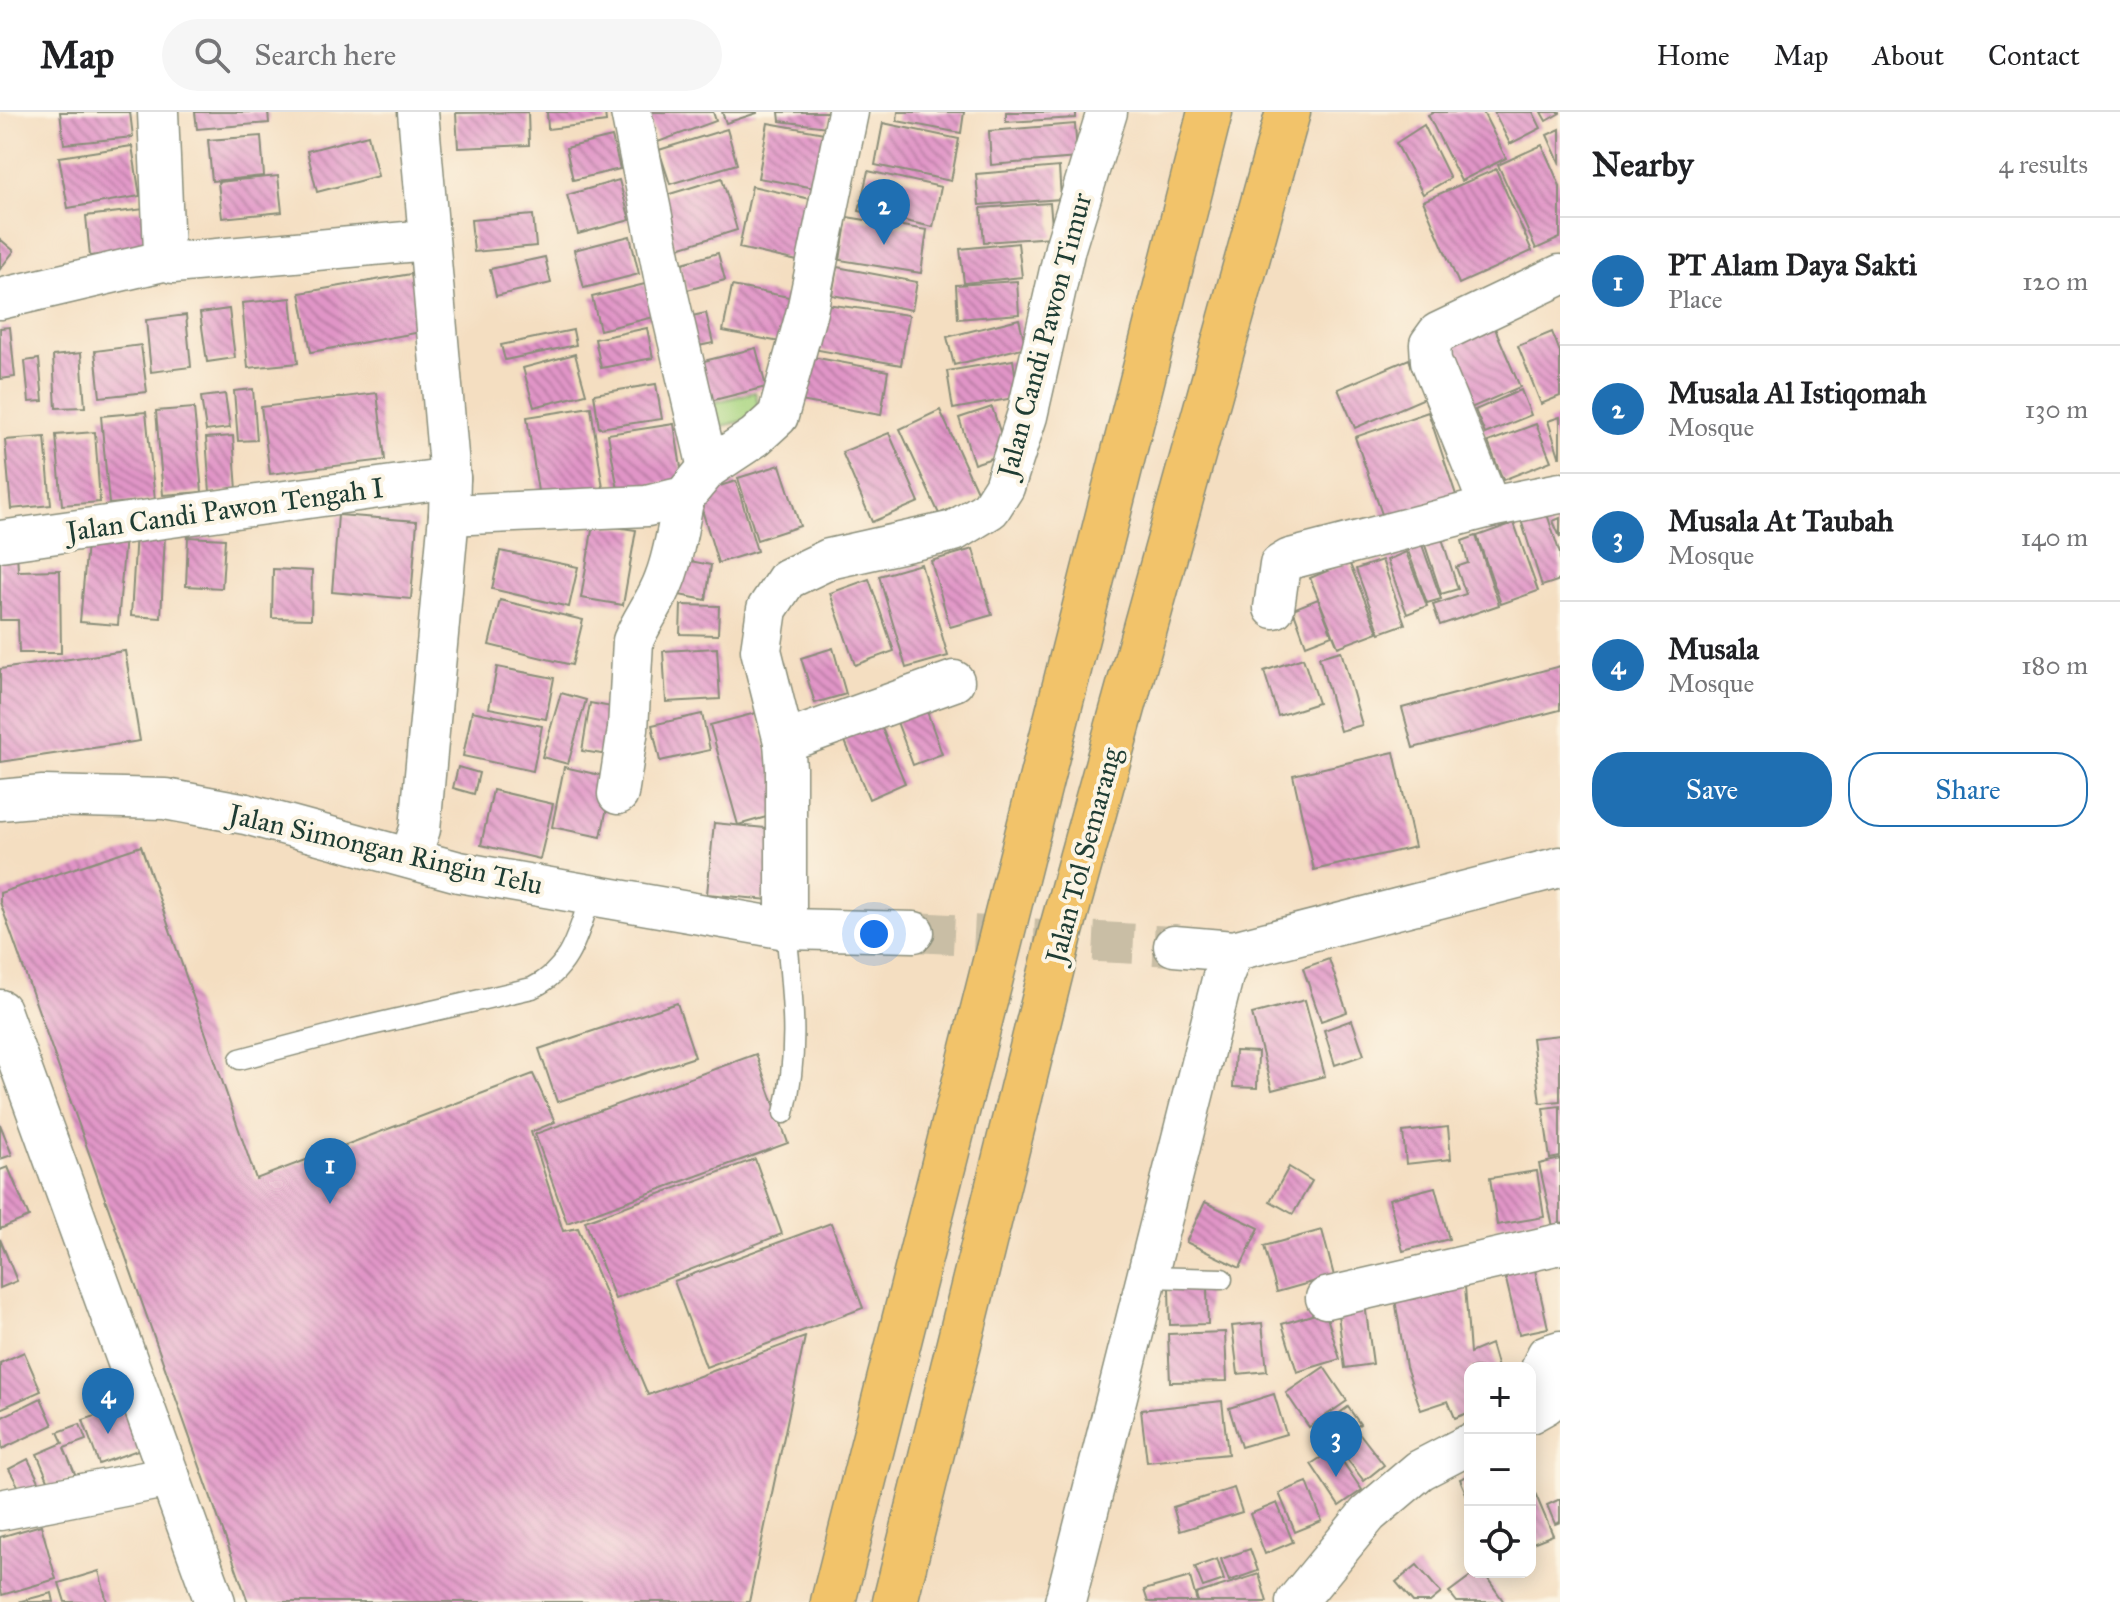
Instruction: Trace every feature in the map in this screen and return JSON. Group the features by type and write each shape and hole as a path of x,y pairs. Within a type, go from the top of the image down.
{"highway":[{"name":"Jalan Tol Semarang","path":"833,1602 1210,112"},
{"name":"Jalan Tol Semarang","path":"895,1602 1060,935 1288,112"}],"street":[{"path":"158,112 164,251 167,260"},
{"path":"410,858 420,829 449,496 418,112"},
{"path":"618,794 628,729 633,641 656,600 696,482 668,296 631,112"},
{"name":"Jalan Candi Pawon Tengah I","path":"0,541 449,496 647,506 696,482 778,416 807,311 848,112"},
{"name":"Jalan Candi Pawon Timur","path":"786,929 787,783 784,742 761,650 767,609 787,579 829,559 954,531 990,509 1004,487 1027,416 1065,248 1107,112"},
{"path":"0,299 167,260 173,263 428,240"},
{"path":"1490,507 1431,361 1430,344 1438,333 1560,275"},
{"path":"1274,608 1280,565 1290,559 1490,507 1560,493"},
{"path":"784,742 954,681"},
{"name":"Jalan Simongan Ringin Telu","path":"0,800 43,796 165,799 246,814 459,872 786,929 914,932"},
{"path":"1174,946 1233,951 1560,867"},
{"path":"1065,1602 1223,976 1233,951"},
{"path":"4,1031 215,1602"},
{"path":"1326,1298 1560,1244"},
{"path":"1545,1416 1542,1366 1547,1355 1560,1351"},
{"path":"1296,1602 1368,1514 1420,1470 1464,1447"},
{"path":"0,1510 170,1477"}],"lane":[{"path":"240,1059 532,988 547,981 569,956 591,895"},
{"path":"784,1113 792,1079 795,1042 786,929"},
{"path":"1147,1277 1222,1279"}],"green space":[{"path":"755,392 761,416 708,430 701,406"}],"building":[{"path":"60,112 130,112 133,137 64,144"},
{"path":"195,112 268,112 269,123 197,129"},
{"path":"528,112 529,145 458,148 456,113"},
{"path":"547,112 605,112 606,122 548,129"},
{"path":"647,112 713,112 716,121 658,142"},
{"path":"722,112 757,112 757,113 726,123"},
{"path":"779,112 829,112 827,127 780,121"},
{"path":"898,112 964,112 961,133 897,121"},
{"path":"1006,112 1076,112 1076,118 1006,122"},
{"path":"1434,112 1483,112 1506,158 1461,181 1428,115"},
{"path":"1494,112 1533,112 1541,128 1510,144"},
{"path":"1541,112 1560,112 1560,113 1546,121"},
{"path":"768,123 830,134 821,189 758,178"},
{"path":"883,123 959,139 951,181 875,165"},
{"path":"1075,124 1077,158 991,165 989,131"},
{"path":"1424,125 1450,178 1423,194 1396,143"},
{"path":"727,129 737,164 670,184 659,150"},
{"path":"1560,129 1560,164 1547,135"},
{"path":"368,135 378,176 317,192 307,151"},
{"path":"261,136 264,176 212,181 208,140"},
{"path":"612,137 620,169 573,180 566,148"},
{"path":"1542,145 1560,186 1560,238 1536,249 1498,165"},
{"path":"132,146 140,196 68,208 59,157"},
{"path":"1059,167 1061,199 979,205 976,174"},
{"path":"1496,169 1532,251 1459,284 1423,201"},
{"path":"868,171 941,187 933,227 859,211"},
{"path":"278,176 282,212 222,218 218,182"},
{"path":"722,178 737,230 675,249 660,197"},
{"path":"619,180 630,220 578,234 567,195"},
{"path":"752,186 815,200 802,262 739,248"},
{"path":"1050,203 1053,237 984,242 981,208"},
{"path":"144,209 148,250 90,256 86,216"},
{"path":"533,215 536,246 474,252 471,220"},
{"path":"847,217 927,230 921,273 840,260"},
{"path":"630,236 639,274 584,288 574,250"},
{"path":"0,239 14,251 0,269"},
{"path":"1018,243 1022,277 964,283 960,249"},
{"path":"718,253 725,280 687,290 679,264"},
{"path":"545,257 551,283 496,296 490,269"},
{"path":"837,267 917,282 912,310 832,295"},
{"path":"411,274 421,332 311,352 300,293"},
{"path":"1017,281 1019,314 958,319 956,285"},
{"path":"645,284 654,317 600,330 592,297"},
{"path":"732,286 794,298 785,343 723,331"},
{"path":"291,298 298,363 248,368 242,303"},
{"path":"818,303 909,315 901,365 813,349"},
{"path":"229,309 235,358 207,362 200,313"},
{"path":"706,313 713,343 689,348 683,318"},
{"path":"186,315 191,367 151,372 146,320"},
{"path":"1019,319 1026,347 954,365 947,337"},
{"path":"1494,326 1520,387 1466,410 1440,348"},
{"path":"10,327 15,377 0,379 0,328"},
{"path":"647,328 653,358 601,368 595,339"},
{"path":"573,330 576,345 505,360 501,345"},
{"path":"1552,332 1560,352 1560,396 1541,404 1518,346"},
{"path":"141,345 147,392 100,397 95,351"},
{"path":"756,348 766,387 702,403 692,364"},
{"path":"81,353 85,407 56,408 53,356"},
{"path":"575,354 586,394 534,407 523,368"},
{"path":"807,356 888,371 881,415 800,401"},
{"path":"39,359 43,401 29,402 25,361"},
{"path":"1409,359 1425,398 1355,428 1338,389"},
{"path":"1013,360 1019,397 953,409 947,371"},
{"path":"656,384 662,419 599,428 594,394"},
{"path":"253,389 257,440 238,441 234,391"},
{"path":"1521,390 1531,415 1485,434 1475,410"},
{"path":"377,393 385,460 270,474 261,407"},
{"path":"225,394 230,428 206,431 201,397"},
{"path":"591,407 604,495 540,505 527,417"},
{"path":"992,407 1007,453 974,464 959,418"},
{"path":"194,408 202,492 163,495 156,411"},
{"path":"940,410 979,496 939,514 900,429"},
{"path":"146,412 155,500 109,504 101,416"},
{"path":"1428,412 1456,495 1384,520 1355,437"},
{"path":"1560,417 1560,456 1559,456 1548,421"},
{"path":"674,424 683,480 618,490 608,434"},
{"path":"1536,424 1551,461 1503,480 1488,442"},
{"path":"95,432 100,502 62,505 56,435"},
{"path":"889,433 919,502 872,522 842,452"},
{"path":"233,436 237,490 210,492 206,438"},
{"path":"45,437 51,505 11,509 5,440"},
{"path":"780,465 800,526 757,540 738,478"},
{"path":"736,481 757,551 718,563 697,493"},
{"path":"1546,511 1560,554 1560,580 1542,586 1521,520"},
{"path":"338,515 417,521 411,599 332,592"},
{"path":"1560,518 1560,537 1553,521"},
{"path":"1514,523 1538,591 1501,604 1477,536"},
{"path":"593,524 636,530 623,605 581,598"},
{"path":"88,532 125,535 118,625 80,622"},
{"path":"136,532 165,534 161,618 131,616"},
{"path":"1440,532 1458,589 1441,594 1423,539"},
{"path":"1476,536 1499,605 1440,625 1433,605 1466,594 1456,567 1468,563 1462,541"},
{"path":"188,537 225,539 222,588 186,586"},
{"path":"1421,542 1441,599 1427,603 1407,548"},
{"path":"973,549 992,615 950,627 931,561"},
{"path":"0,551 17,551 18,571 60,570 61,653 19,653 18,620 0,620"},
{"path":"500,551 578,567 569,607 492,589"},
{"path":"1406,552 1427,606 1407,614 1387,560"},
{"path":"685,560 711,565 706,600 679,595"},
{"path":"1382,560 1405,624 1380,633 1356,569"},
{"path":"1349,562 1378,632 1338,647 1310,578"},
{"path":"921,564 948,656 906,668 879,576"},
{"path":"273,569 312,571 311,619 272,618"},
{"path":"869,579 894,651 855,665 830,593"},
{"path":"1318,599 1332,635 1306,645 1293,609"},
{"path":"500,600 583,620 572,665 489,645"},
{"path":"681,605 719,606 718,635 680,634"},
{"path":"717,648 720,699 666,702 663,651"},
{"path":"833,648 846,694 815,703 801,658"},
{"path":"125,651 140,741 0,762 0,669"},
{"path":"1341,651 1362,725 1340,731 1319,657"},
{"path":"1303,658 1318,703 1278,716 1264,671"},
{"path":"1560,666 1560,710 1413,748 1402,708"},
{"path":"497,667 554,678 546,719 489,708"},
{"path":"561,693 586,700 568,764 542,757"},
{"path":"923,700 942,754 913,765 893,711"},
{"path":"590,703 622,709 615,756 582,751"},
{"path":"472,711 542,726 533,771 463,756"},
{"path":"756,713 784,812 738,825 710,725"},
{"path":"702,714 710,750 660,761 652,725"},
{"path":"878,719 905,783 869,799 842,734"},
{"path":"1394,752 1415,847 1314,870 1293,775"},
{"path":"458,767 479,773 474,794 453,788"},
{"path":"564,767 613,778 601,837 552,827"},
{"path":"493,790 553,804 540,859 481,845"},
{"path":"714,823 776,829 769,900 707,894"},
{"path":"141,846 256,1179 533,1074 555,1122 531,1132 563,1231 578,1228 648,1395 805,1337 749,1602 248,1602 0,902 0,893"},
{"path":"1329,959 1347,1012 1321,1021 1303,968"},
{"path":"1305,1000 1325,1076 1272,1090 1252,1014"},
{"path":"677,1003 695,1057 557,1102 539,1049"},
{"path":"1352,1020 1364,1055 1335,1065 1324,1030"},
{"path":"1560,1035 1560,1101 1540,1103 1532,1038"},
{"path":"1235,1051 1258,1052 1257,1088 1233,1087"},
{"path":"756,1054 788,1143 567,1223 535,1134"},
{"path":"1560,1106 1560,1157 1550,1159 1543,1108"},
{"path":"0,1124 12,1155 0,1159"},
{"path":"1448,1127 1451,1159 1406,1164 1403,1132"},
{"path":"755,1159 782,1234 615,1299 585,1221"},
{"path":"1560,1159 1560,1239 1556,1240 1539,1164"},
{"path":"8,1167 29,1217 0,1229 0,1170"},
{"path":"1289,1167 1312,1181 1293,1214 1270,1201"},
{"path":"1537,1171 1544,1217 1497,1225 1490,1178"},
{"path":"1435,1187 1449,1239 1403,1251 1389,1199"},
{"path":"1205,1202 1259,1228 1240,1268 1186,1242"},
{"path":"831,1223 863,1308 706,1367 674,1281"},
{"path":"1322,1230 1334,1276 1277,1292 1264,1246"},
{"path":"0,1239 17,1281 0,1288"},
{"path":"1533,1261 1548,1328 1519,1334 1503,1267"},
{"path":"1465,1286 1470,1353 1491,1344 1496,1362 1464,1362 1464,1414 1455,1418 1448,1401 1421,1410 1406,1367 1394,1293"},
{"path":"1169,1288 1207,1288 1208,1324 1170,1325"},
{"path":"1365,1304 1373,1364 1345,1368 1337,1307"},
{"path":"1325,1311 1340,1359 1297,1372 1282,1324"},
{"path":"1262,1323 1267,1371 1238,1374 1232,1326"},
{"path":"1225,1332 1227,1381 1170,1382 1168,1334"},
{"path":"24,1352 41,1391 0,1409 0,1363"},
{"path":"1324,1367 1347,1401 1309,1427 1286,1393"},
{"path":"1274,1394 1286,1434 1241,1447 1229,1408"},
{"path":"41,1398 53,1425 2,1449 0,1418"},
{"path":"1222,1401 1228,1454 1147,1462 1141,1410"},
{"path":"134,1403 149,1446 99,1464 83,1420"},
{"path":"1348,1407 1360,1424 1324,1450 1312,1433"},
{"path":"80,1424 86,1440 64,1448 76,1476 51,1487 37,1454 63,1443 58,1432"},
{"path":"1357,1430 1384,1465 1364,1481 1337,1446"},
{"path":"1334,1449 1362,1490 1339,1506 1311,1464"},
{"path":"28,1459 42,1487 24,1497 9,1469"},
{"path":"1307,1482 1322,1521 1295,1532 1279,1493"},
{"path":"1234,1488 1242,1512 1180,1531 1173,1507"},
{"path":"1536,1495 1553,1535 1536,1542"},
{"path":"1560,1499 1560,1522 1555,1524 1547,1505"},
{"path":"1277,1503 1293,1542 1265,1554 1250,1514"},
{"path":"41,1525 56,1579 2,1595 0,1537"},
{"path":"1250,1549 1258,1571 1229,1581 1221,1559"},
{"path":"1217,1559 1224,1580 1203,1587 1195,1567"},
{"path":"1417,1565 1441,1593 1430,1602 1413,1602 1396,1582"},
{"path":"99,1571 107,1602 65,1602 59,1583"},
{"path":"1259,1574 1267,1602 1198,1602 1196,1594"},
{"path":"1190,1577 1197,1602 1148,1602 1144,1590"},
{"path":"1468,1578 1487,1578 1504,1602 1457,1602 1449,1592"},
{"path":"52,1593 54,1602 21,1601"}],"tunnel":[{"path":"914,932 1174,946"}],"place":[{"name":"Musala Al Istiqomah","path":"884,245"},
{"name":"PT Alam Daya Sakti","path":"330,1204"},
{"name":"Musala","path":"108,1434"},
{"name":"Musala At Taubah","path":"1336,1477"}]}
